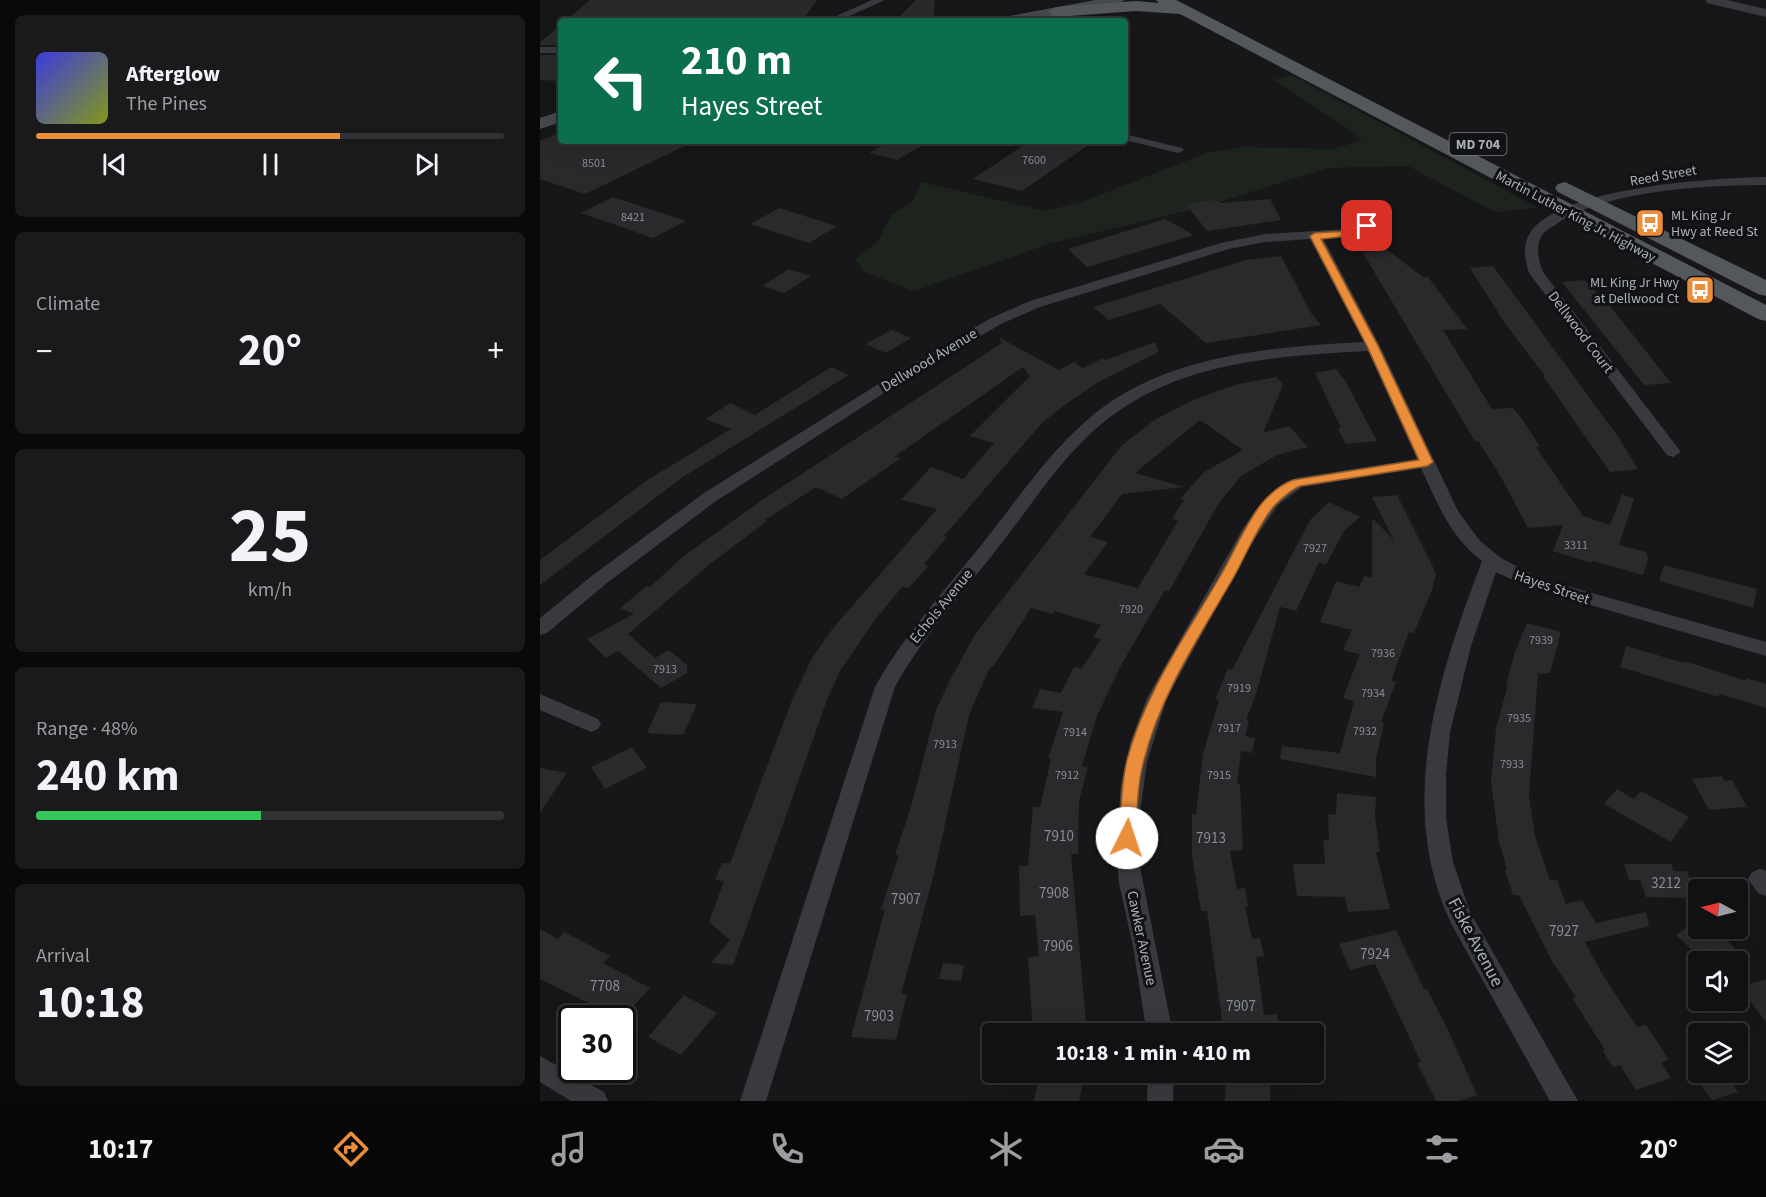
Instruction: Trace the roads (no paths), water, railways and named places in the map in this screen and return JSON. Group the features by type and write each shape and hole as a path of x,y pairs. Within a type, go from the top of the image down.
{"main road":[{"path":"1021,18 1118,0"},
{"name":"Martin Luther King Jr. Highway","path":"1164,0 1187,5 1511,161"},
{"path":"1056,12 1187,5"},
{"name":"Martin Luther King Jr. Highway","path":"1187,5 1567,212 1766,314"},
{"path":"540,124 558,117"},
{"name":"Martin Luther King Jr. Highway","path":"1553,182 1766,289"}],"street":[{"path":"837,18 880,0"},
{"path":"1711,0 1766,13"},
{"path":"540,50 558,50"},
{"path":"1128,138 1178,150"},
{"name":"Reed Street","path":"1567,212 1595,203 1694,183 1766,181"},
{"name":"Dellwood Court","path":"1567,212 1538,231 1532,246 1531,257 1536,273 1673,452"},
{"name":"Dellwood Avenue","path":"540,628 692,509 890,383 996,321 1035,304 1226,246 1265,238 1354,232 1367,226 1373,218"},
{"name":"Hayes Street","path":"1315,236 1373,346 1457,524 1475,547 1491,561 1515,575 1554,589 1766,649"},
{"name":"Echols Avenue","path":"753,1101 885,687 908,646 1032,492 1094,422 1128,398 1154,384 1191,371 1267,355 1373,346"},
{"name":"Cawker Avenue","path":"1158,1023 1147,955 1134,902 1127,838 1131,782 1136,759 1157,699 1258,519 1278,494 1297,483 1427,462"},
{"name":"Fiske Avenue","path":"1491,561 1440,724 1433,784 1440,856 1456,910 1565,1101"},
{"path":"540,701 591,724"},
{"path":"540,1068 595,1101"},
{"path":"1160,1101 1161,1083"}],"place":[{"name":"ML King Jr Hwy at Reed St","path":"1650,223"},
{"name":"ML King Jr Hwy at Dellwood Ct","path":"1700,290"}]}
